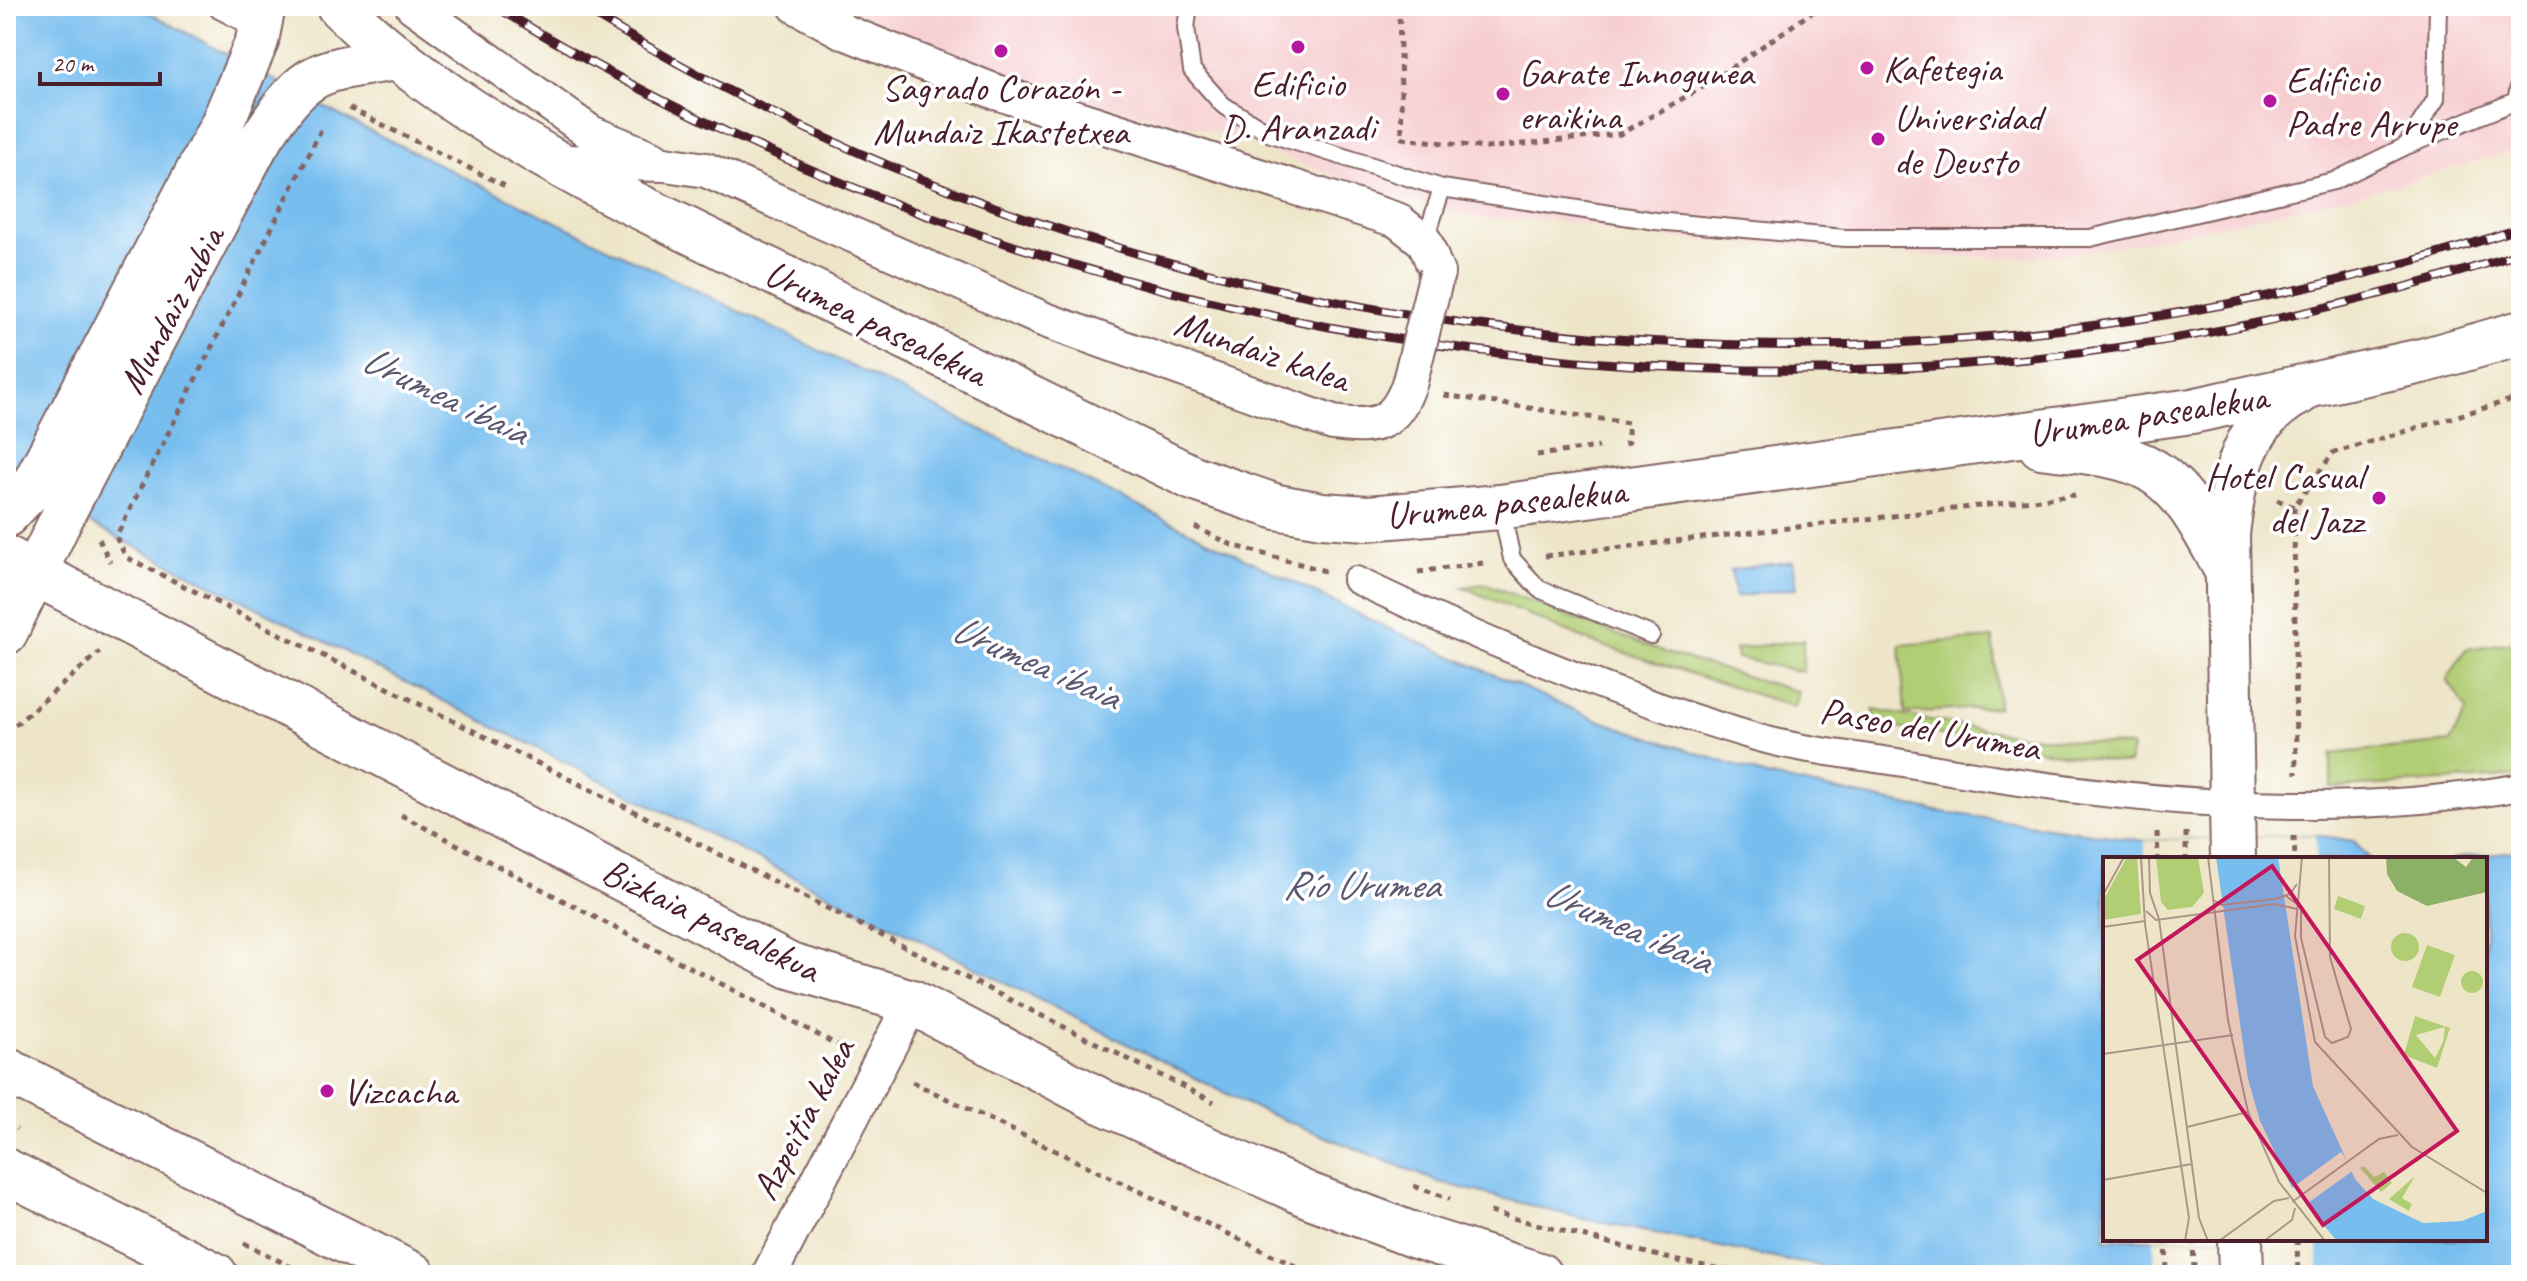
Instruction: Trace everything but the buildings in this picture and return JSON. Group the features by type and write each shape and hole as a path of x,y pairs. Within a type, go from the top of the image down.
{"main road":[{"name":"Urumea pasealekua","path":"339,6 396,59 556,162 656,216 1193,478 1234,495 1277,507 1368,518 1500,507 1995,439 2192,411 2309,388 2521,333"},
{"path":"2233,833 2228,571 2232,492 2243,451 2254,430 2270,412 2309,388"},
{"path":"1995,439 2081,452 2152,471 2194,513 2228,571"},
{"name":"Bizkaia pasealekua","path":"20,565 790,966 912,1002 1204,1151 1464,1264 1539,1275"},
{"path":"6,1070 413,1275"},
{"path":"6,1171 215,1275"},
{"path":"2240,1241 2241,1275"}],"street":[{"path":"247,27 267,24 287,6"},
{"path":"796,6 842,19 996,92 1397,220 1431,257"},
{"path":"396,59 385,38 386,28 398,12 415,8 591,133 665,164"},
{"name":"Mundaiz zubia","path":"18,504 222,124 247,27"},
{"name":"Mundaiz zubia","path":"6,633 20,565 65,511 257,145 295,91 332,68 396,59"},
{"path":"556,162 665,164"},
{"name":"Mundaiz kalea","path":"665,164 706,170 1045,320 1333,423 1363,427 1386,421 1402,406 1431,257"},
{"name":"Paseo del Urumea","path":"1356,580 1462,631 1600,686 1752,736 2035,786 2135,799 2233,833 2294,805 2483,794 2521,787"},
{"name":"Azpeitia kalea","path":"769,1275 912,1002"}],"lane":[{"path":"1189,6 1186,28 1192,70 1223,105 1271,134 1442,188 1656,221 1845,238 2090,238 2334,181 2406,146 2519,102 2521,77"},
{"path":"2406,146 2436,99 2439,7"},
{"path":"1431,257 1442,188"},
{"path":"1500,507 1512,559 1539,589 1651,635"}],"path":[{"path":"1399,6 1402,138 1486,148 1620,134 1703,87 1821,6"},
{"path":"324,125 116,537 126,557 1227,1109"},
{"path":"1408,386 1628,423 1628,443 1615,445"},
{"path":"2294,805 2294,507 2333,453 2521,397"},
{"path":"1561,452 1601,447"},
{"path":"1356,580 1512,559 2076,495"},
{"path":"2277,500 2294,507"},
{"path":"6,733 98,656"},
{"path":"2294,835 2295,857"},
{"path":"2186,839 2186,857"},
{"path":"2158,840 2158,857"},
{"path":"1405,1183 1465,1204"},
{"path":"1480,1209 1678,1261 1754,1275"},
{"path":"2166,1241 2167,1275"},
{"path":"2297,1241 2298,1275"}],"shaded area":[{"name":"Universidad de Deusto","path":"841,6 2521,6 2521,149 2380,189 2241,221 2121,246 2039,257 1949,257 1638,236 1548,219 1482,219 1397,197 1209,130 1025,86"}],"green space":[{"path":"1486,584 1663,652 1799,692 1795,707 1591,642 1463,587"},
{"path":"1993,638 1998,707 1905,713 1900,645"},
{"path":"1803,640 1803,672 1737,658 1735,649"},
{"path":"2521,641 2521,776 2331,788 2331,754 2450,742 2467,710 2447,680 2466,649"},
{"path":"1874,710 2004,733 2132,747 2129,764 1872,724"}],"water":[{"name":"Río Urumea","path":"6,6 137,6 352,122 1381,625 1595,719 1766,776 1936,811 2145,841 2316,835 2354,841 2368,857 2103,857 2103,1241 2487,1241 2487,857 2467,857 2521,850 2521,1275 1881,1275 1784,1260 1580,1218 1439,1182 1257,1109 6,480"},
{"path":"1793,561 1797,588 1735,597 1731,570"}],"pier":[{"path":"2316,835 2316,857 2145,857 2145,841"},
{"path":"2154,1241 2318,1241 2318,1275 2155,1275"}],"railway":[{"path":"495,6 667,103 848,185 1034,253 1226,305 1421,343 1619,364 1817,370 2015,360 2144,344 2271,320 2397,289 2521,253"},
{"path":"580,6 802,127 1036,222 1278,289 1526,331 1777,345 2028,333 2277,294 2521,228"}],"place":[{"name":"Edificio D. Aranzadi","path":"1298,47"},
{"name":"Sagrado Corazón - Mundaiz Ikastetxea","path":"1001,51"},
{"name":"Kafetegia","path":"1867,68"},
{"name":"Garate Innogunea eraikina","path":"1503,94"},
{"name":"Edificio Padre Arrupe","path":"2270,101"},
{"name":"Universidad de Deusto","path":"1878,139"},
{"name":"Hotel Casual del Jazz","path":"2379,498"},
{"name":"Vizcacha","path":"327,1091"}],"water label":[{"name":"Urumea ibaia","path":"445,395"},
{"name":"Urumea ibaia","path":"1036,662"},
{"name":"Urumea ibaia","path":"1628,926"}]}
